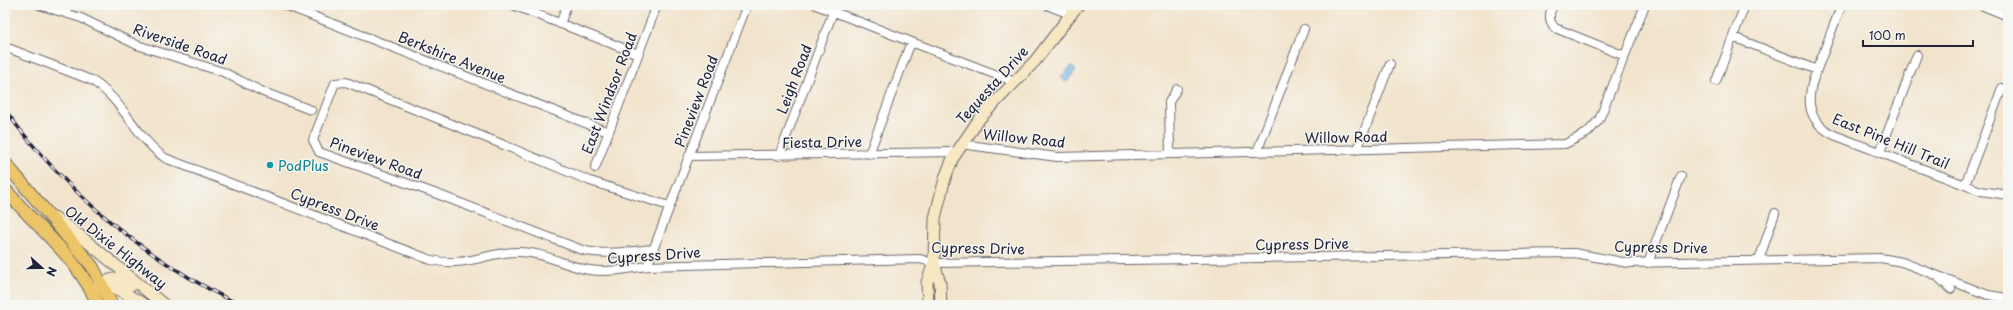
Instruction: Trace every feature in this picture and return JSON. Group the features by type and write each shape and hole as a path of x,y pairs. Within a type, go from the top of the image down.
{"main road":[{"name":"Old Dixie Highway","path":"5,163 92,266 98,305"},
{"name":"Old Dixie Highway","path":"5,189 62,249 80,271 96,286 112,305"}],"street":[{"name":"Riverside Road","path":"39,5 81,18 138,45 224,72 264,92 310,110"},
{"name":"Berkshire Avenue","path":"285,5 608,132"},
{"path":"513,5 638,54"},
{"path":"560,24 567,5"},
{"name":"East Windsor Road","path":"595,168 657,5"},
{"name":"Pineview Road","path":"649,267 653,249 747,5"},
{"path":"816,5 1015,82"},
{"path":"1047,5 1072,15"},
{"name":"Tequesta Drive","path":"941,305 940,283 934,264 935,218 945,178 958,148 980,118 1040,56 1078,5"},
{"path":"1553,5 1550,19 1555,28 1625,56"},
{"name":"Willow Road","path":"958,148 1057,157 1552,146 1571,142 1587,133 1599,120 1645,5"},
{"path":"1716,81 1745,5"},
{"name":"East Pine Hill Trail","path":"1842,5 1809,93 1811,108 1818,122 1829,132 1965,185 1986,192 2008,195"},
{"path":"1981,5 2008,16"},
{"name":"Leigh Road","path":"778,156 833,12"},
{"path":"1257,152 1304,29"},
{"path":"1732,37 1817,70"},
{"path":"869,154 911,42"},
{"name":"Cypress Drive","path":"5,47 91,80 100,86 112,96 148,144 165,158 431,260 459,263 503,253 524,252 542,254 576,267 602,272 649,267 920,259 934,264 1574,253 1613,261 1648,263 1881,258 1902,262 1988,295 2008,298"},
{"path":"1880,152 1917,56"},
{"path":"1357,150 1390,64"},
{"name":"Pineview Road","path":"653,249 609,253 592,253 582,250 437,194 319,152 313,140 335,83 346,82 590,181 670,206"},
{"path":"1965,185 2002,88"},
{"path":"1170,154 1169,102 1177,89"},
{"name":"Fiesta Drive","path":"689,156 869,154 958,148"},
{"path":"1648,263 1681,176"},
{"name":"Old Dixie Highway","path":"48,213 80,235 164,305"},
{"path":"1759,260 1775,213"},
{"name":"Tequesta Drive","path":"928,305 927,282 934,264"},
{"path":"1931,273 1941,279 1951,289"},
{"path":"96,286 109,279 123,279 161,305"},
{"name":"Old Dixie Highway","path":"96,286 125,292 145,305"}],"water":[{"path":"1071,66 1076,70 1067,82 1061,78"}],"railway":[{"path":"5,110 55,169 82,197 111,222 141,246 173,268 240,305"}],"place":[{"name":"PodPlus","path":"270,165"}]}
